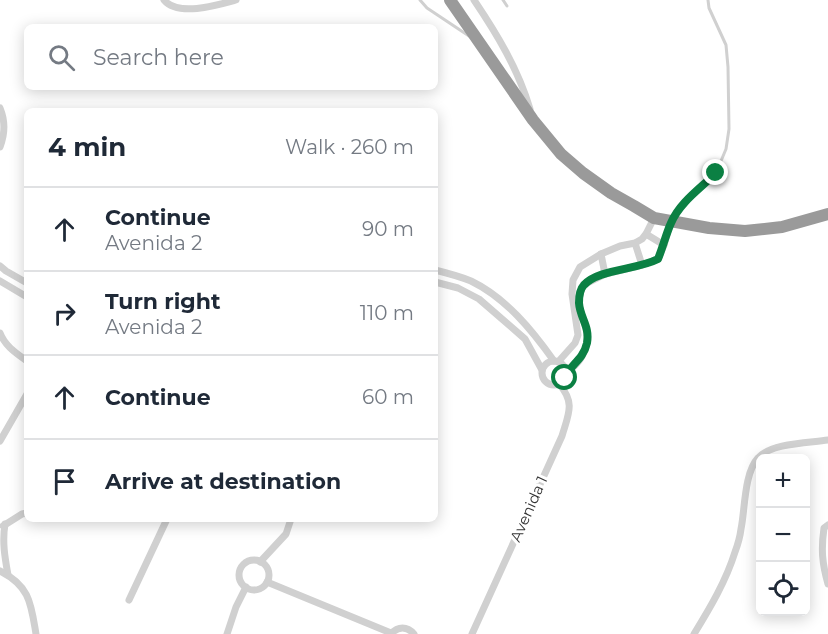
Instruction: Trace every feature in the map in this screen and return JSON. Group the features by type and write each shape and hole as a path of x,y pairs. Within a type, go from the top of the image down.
{"highway":[{"path":"450,0 533,120 561,154 611,194 654,218 709,228 745,231 782,227 828,214"}],"street":[{"path":"164,0 166,4 178,9 218,5 236,0"},
{"path":"474,0 510,60 524,90 533,120"},
{"path":"0,108 4,122 0,147"},
{"path":"542,370 547,363 556,361 575,343 578,335 572,294 573,280 580,267 601,254 635,243 646,234 654,218"},
{"path":"438,283 458,288 479,299 525,339 548,383 560,384 582,356 586,343 587,329 579,304 583,285 604,274 642,266 658,259 672,221"},
{"path":"646,234 664,245"},
{"path":"635,243 642,266"},
{"path":"601,254 604,274"},
{"path":"0,266 24,281"},
{"path":"438,271 484,288 514,312 556,361 564,366 566,374"},
{"path":"0,281 24,295"},
{"path":"0,333 9,348 24,359"},
{"name":"Avenida 1","path":"472,634 562,436 570,402 560,384"},
{"path":"0,441 24,399"},
{"path":"694,634 726,577 735,552 742,529 747,487 757,458 768,450 785,445 828,440"},
{"path":"8,575 2,557 3,526 24,514"},
{"path":"129,600 166,522"},
{"path":"260,562 286,534 290,522"},
{"path":"828,525 824,528 822,543 823,565 828,584"},
{"path":"251,561 260,562 264,564 269,573 267,582 260,588 250,589 240,580 240,570 251,561"},
{"path":"0,571 18,582 26,594 36,634"},
{"path":"267,582 391,634 398,628 407,628 414,634"},
{"path":"227,634 246,587"}],"lane":[{"path":"420,0 427,8 478,42"},
{"path":"503,0 507,6"},
{"path":"672,221 685,202 716,173 726,149 729,129 726,45 709,8 708,0"}],"route":[{"path":"565,378 582,356 586,343 587,329 579,304 583,285 604,274 642,266 658,259 672,221 685,202 716,173"}]}
